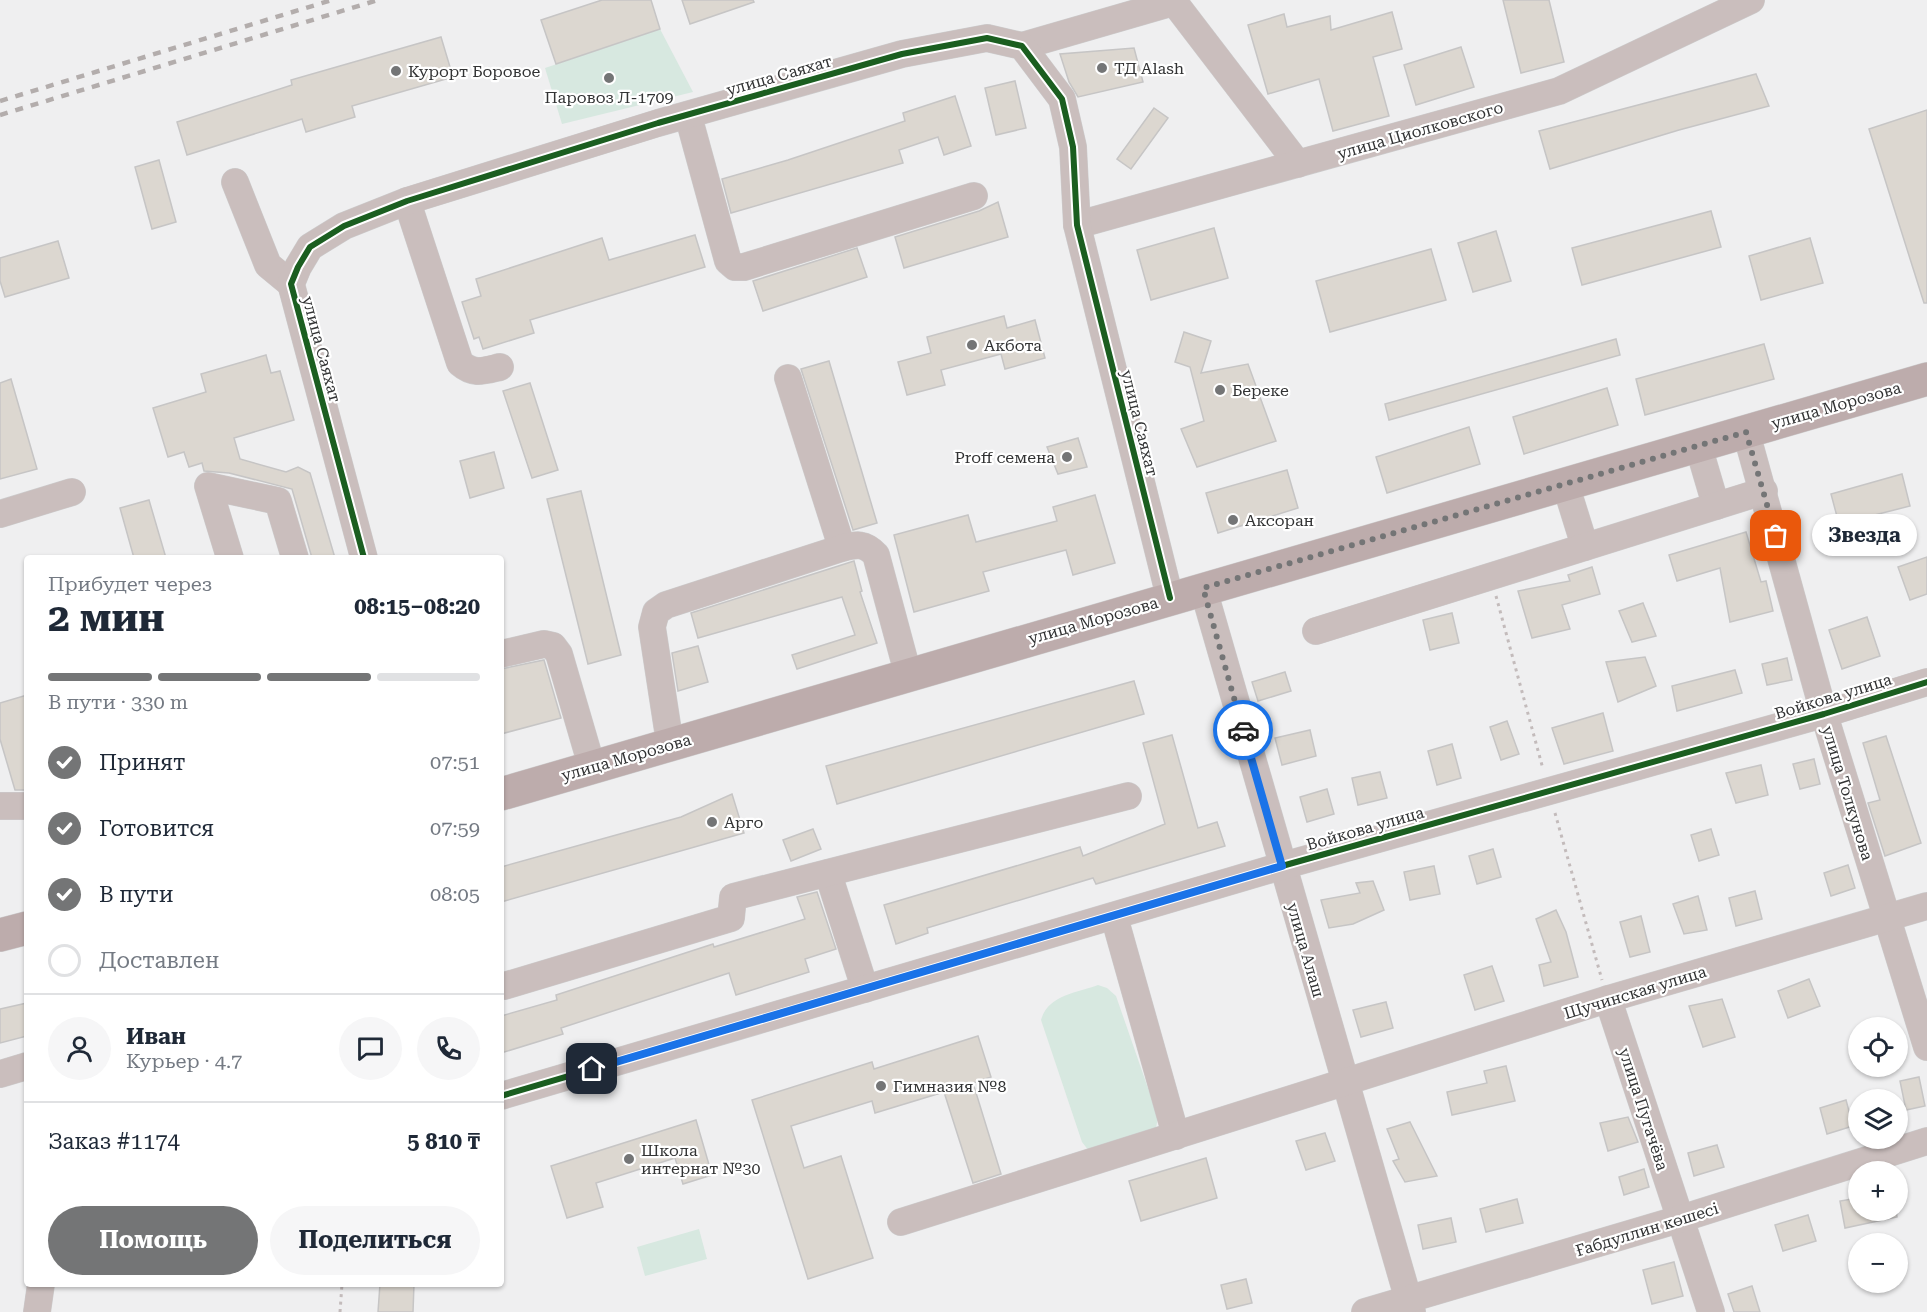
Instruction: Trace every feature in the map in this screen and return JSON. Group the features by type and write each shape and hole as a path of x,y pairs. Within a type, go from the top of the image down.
{"main road":[{"name":"улица Морозова","path":"504,793 1203,588 1566,486 1927,379"},
{"path":"0,935 24,929"}],"street":[{"name":"улица Циолковского","path":"1077,225 1559,91 1751,0"},
{"path":"1022,46 1177,1 1298,164"},
{"name":"улица Саяхат","path":"363,555 291,284 310,247 344,226 407,201 688,115 923,49 987,38 1022,46 1062,99 1073,147 1077,225 1170,598"},
{"path":"688,115 728,261 735,267 744,267 974,195"},
{"path":"235,182 268,265 291,284"},
{"path":"407,201 460,363 468,370 478,373 500,367"},
{"path":"788,378 842,548"},
{"name":"улица Толкунова","path":"1746,432 1824,714 1927,1047"},
{"path":"1698,445 1716,506"},
{"path":"229,555 208,486 278,501 294,555"},
{"path":"1566,486 1585,547"},
{"path":"1316,631 1764,491"},
{"path":"0,514 72,492"},
{"path":"670,744 652,627 656,612 666,605 842,548 857,544 868,547 876,555 908,674"},
{"name":"улица Алаш","path":"1203,588 1411,1306"},
{"path":"504,653 544,644 553,646 558,654 592,767"},
{"name":"Войкова улица","path":"504,1095 1282,866 1824,714 1927,682"},
{"path":"504,986 731,918 733,897 1128,796"},
{"path":"0,806 24,806"},
{"path":"828,873 865,989"},
{"name":"Щучинская улица","path":"901,1222 1345,1084 1608,999 1927,906"},
{"path":"1114,916 1176,1136"},
{"name":"улица Пугачёва","path":"1608,999 1711,1312"},
{"path":"0,1074 24,1067"},
{"name":"Ғабдуллин көшесі","path":"1365,1312 1411,1306 1927,1141"},
{"path":"37,1312 41,1287"}],"path":[{"path":"340,1312 342,1287"}],"shaded area":[{"path":"660,29 693,92 562,124 545,68"},
{"path":"1098,985 1107,988 1116,996 1158,1117 1156,1128 1089,1151 1082,1142 1041,1020 1056,1000"},
{"path":"699,1229 707,1259 645,1276 637,1247"}],"building":[{"path":"602,0 651,0 660,29 556,64 541,20"},
{"path":"682,0 753,0 754,2 690,24"},
{"path":"1503,0 1549,0 1564,62 1521,73"},
{"path":"1392,12 1402,49 1373,57 1389,116 1333,131 1319,79 1268,94 1248,25 1284,14 1287,27 1330,16 1331,30"},
{"path":"441,37 453,77 352,106 355,117 306,132 302,119 187,155 177,122 292,85 291,80"},
{"path":"1461,47 1474,87 1416,105 1404,65"},
{"name":"ТД Alash","path":"1134,48 1143,82 1078,97 1069,82 1060,54"},
{"path":"1756,74 1769,106 1679,130 1550,169 1539,131"},
{"path":"1015,81 1026,128 996,135 985,88"},
{"path":"955,96 971,146 944,155 938,137 899,150 903,163 731,213 722,179 788,160 905,121 903,113"},
{"path":"1154,108 1168,118 1131,169 1117,159"},
{"path":"1927,110 1927,303 1924,303 1869,129"},
{"path":"159,160 176,222 152,229 135,167"},
{"path":"998,202 1008,237 904,268 895,237 979,211"},
{"path":"1711,211 1721,247 1582,285 1572,248"},
{"path":"1214,228 1228,278 1151,300 1137,250"},
{"path":"1496,231 1511,281 1473,292 1458,243"},
{"path":"695,235 705,267 530,320 534,333 483,349 479,337 474,339 462,302 481,296 476,279 602,238 609,260"},
{"path":"1810,238 1823,283 1761,300 1749,256"},
{"path":"58,241 69,278 5,297 0,281 0,258"},
{"path":"857,248 867,277 763,311 753,281"},
{"path":"1431,249 1446,300 1330,332 1316,281"},
{"path":"1004,316 1007,328 1035,320 1045,358 1005,369 1001,354 941,370 945,385 907,395 898,362 931,353 927,337"},
{"path":"1184,332 1211,341 1201,373 1248,364 1276,441 1197,467 1181,429 1204,421 1190,367 1175,362"},
{"path":"1616,339 1620,355 1389,420 1385,404"},
{"path":"1764,344 1774,379 1645,415 1636,379"},
{"path":"266,355 271,373 280,371 294,420 234,438 240,459 286,472 298,467 310,473 334,555 311,555 292,489 229,473 204,471 202,463 189,467 184,452 168,457 153,408 206,392 201,374"},
{"path":"829,361 877,523 853,530 801,369"},
{"path":"11,379 37,469 0,479 0,383"},
{"path":"530,383 558,470 532,478 503,391"},
{"path":"1607,388 1618,425 1524,454 1513,417"},
{"path":"1469,427 1480,464 1387,493 1376,457"},
{"name":"Proff семена","path":"1078,438 1087,467 1058,474 1047,447"},
{"path":"494,452 504,488 470,498 460,461"},
{"path":"1287,470 1298,508 1218,533 1206,493"},
{"path":"1902,474 1910,506 1839,524 1831,494"},
{"path":"581,491 621,655 588,664 547,499"},
{"path":"1095,495 1115,563 1073,575 1066,550 983,572 989,591 914,612 894,535 968,515 976,542 1057,521 1053,507"},
{"path":"149,500 165,555 133,555 120,508"},
{"path":"1746,532 1761,582 1766,581 1773,611 1730,622 1720,568 1677,581 1669,555"},
{"path":"1927,557 1927,594 1910,600 1898,567"},
{"path":"854,561 862,591 860,592 877,643 797,669 792,655 855,635 842,597 698,638 691,613"},
{"path":"1592,567 1600,594 1562,605 1570,629 1532,638 1518,591 1570,581 1568,575"},
{"path":"1643,603 1656,636 1632,642 1619,611"},
{"path":"1452,613 1459,643 1430,650 1423,620"},
{"path":"1867,617 1880,656 1842,669 1829,630"},
{"path":"698,646 708,682 678,691 672,653"},
{"path":"1645,657 1656,686 1618,702 1606,662"},
{"path":"1787,658 1792,680 1767,685 1762,664"},
{"path":"544,660 561,718 504,733 504,668"},
{"path":"1735,670 1742,693 1677,711 1672,686"},
{"path":"1285,672 1291,691 1258,701 1252,682"},
{"path":"1134,681 1144,714 837,804 826,766"},
{"path":"24,696 24,790 15,790 0,739 0,703"},
{"path":"1603,713 1613,751 1564,764 1552,728"},
{"path":"1507,721 1519,754 1501,760 1490,727"},
{"path":"1310,730 1316,756 1282,765 1275,738"},
{"path":"1172,735 1198,828 1217,822 1225,846 1096,884 1093,878 927,928 928,933 896,944 884,905 1080,847 1083,856 1165,824 1143,743"},
{"path":"1886,736 1921,843 1885,856 1868,803 1880,800 1863,743"},
{"path":"1452,744 1461,778 1437,785 1428,751"},
{"path":"1814,759 1820,784 1800,789 1793,764"},
{"path":"1761,765 1768,795 1736,803 1726,773"},
{"path":"1380,772 1387,798 1358,805 1352,778"},
{"path":"1327,789 1334,814 1307,822 1300,797"},
{"path":"732,794 744,833 504,901 504,866 681,817"},
{"path":"813,829 821,849 791,861 783,840"},
{"path":"1711,829 1719,855 1699,861 1691,835"},
{"path":"1493,849 1501,877 1477,884 1469,856"},
{"path":"1848,865 1855,888 1831,896 1824,873"},
{"path":"1434,866 1440,894 1410,900 1404,872"},
{"path":"1373,881 1384,910 1353,924 1329,928 1321,900 1360,893 1356,883"},
{"path":"1755,891 1762,919 1736,926 1729,898"},
{"path":"817,892 836,949 805,959 809,972 736,995 729,973 561,1028 563,1034 504,1052 504,1015 557,1000 556,995 713,944 714,947 805,919 797,897"},
{"path":"1698,896 1707,930 1684,934 1673,904"},
{"path":"1556,910 1566,932 1578,977 1544,986 1539,965 1551,962 1536,919"},
{"path":"1641,916 1650,952 1630,957 1620,922"},
{"path":"1492,966 1504,1001 1475,1010 1464,975"},
{"path":"1809,979 1820,1006 1788,1018 1778,991"},
{"path":"1722,999 1735,1037 1703,1047 1689,1006"},
{"path":"1386,1002 1393,1028 1361,1037 1353,1010"},
{"path":"24,1004 24,1037 0,1043 0,1009"},
{"path":"978,1036 991,1077 973,1083 1001,1174 973,1183 944,1092 875,1113 872,1101 791,1126 804,1168 841,1156 873,1258 808,1279 752,1100 872,1062 874,1069"},
{"path":"1506,1066 1515,1101 1452,1115 1447,1092 1487,1083 1484,1071"},
{"path":"1919,1077 1925,1106 1908,1110 1908,1089 1902,1089 1900,1081"},
{"path":"1846,1100 1848,1128 1827,1134 1820,1108"},
{"path":"1628,1117 1638,1142 1608,1151 1600,1123"},
{"path":"696,1120 712,1175 683,1184 675,1158 596,1183 603,1207 567,1218 551,1166"},
{"path":"1410,1122 1437,1176 1405,1182 1393,1161 1399,1159 1387,1129"},
{"path":"1325,1133 1335,1161 1306,1170 1296,1141"},
{"path":"1717,1145 1724,1167 1694,1176 1688,1153"},
{"path":"1206,1158 1217,1198 1141,1221 1129,1181"},
{"path":"1644,1169 1649,1187 1624,1195 1619,1177"},
{"path":"1517,1199 1523,1223 1486,1232 1480,1209"},
{"path":"1848,1200 1848,1221 1878,1221 1845,1228 1840,1201"},
{"path":"1808,1215 1816,1241 1783,1251 1775,1225"},
{"path":"1451,1218 1456,1242 1423,1249 1418,1225"},
{"path":"1674,1262 1683,1296 1652,1304 1643,1270"},
{"path":"1246,1279 1252,1303 1227,1309 1221,1285"},
{"path":"1752,1286 1760,1312 1734,1312 1728,1294"},
{"path":"380,1287 414,1287 413,1312 378,1312"}],"railway":[{"path":"0,101 332,0"},
{"path":"0,115 378,0"}],"cycle path":[{"path":"363,555 291,284 310,247 344,226 407,201 658,123 902,54 987,38 1022,46 1062,99 1073,147 1077,225 1170,598"},
{"path":"504,1095 1282,866 1824,714 1927,682"}],"way so far":[{"path":"1243,730 1203,588 1566,486 1746,432 1776,536"}],"place":[{"name":"ТД Alash","path":"1102,68"},
{"name":"Курорт Боровое","path":"396,71"},
{"name":"Паровоз Л-1709","path":"609,78"},
{"name":"Акбота","path":"972,345"},
{"name":"Береке","path":"1220,390"},
{"name":"Proff семена","path":"1067,457"},
{"name":"Аксоран","path":"1233,520"},
{"name":"Звезда","path":"1776,536"},
{"name":"Арго","path":"712,822"},
{"name":"Гимназия №8","path":"881,1086"},
{"name":"Школа интернат №30","path":"629,1159"}],"route":[{"path":"592,1069 1282,866 1243,730"}]}
